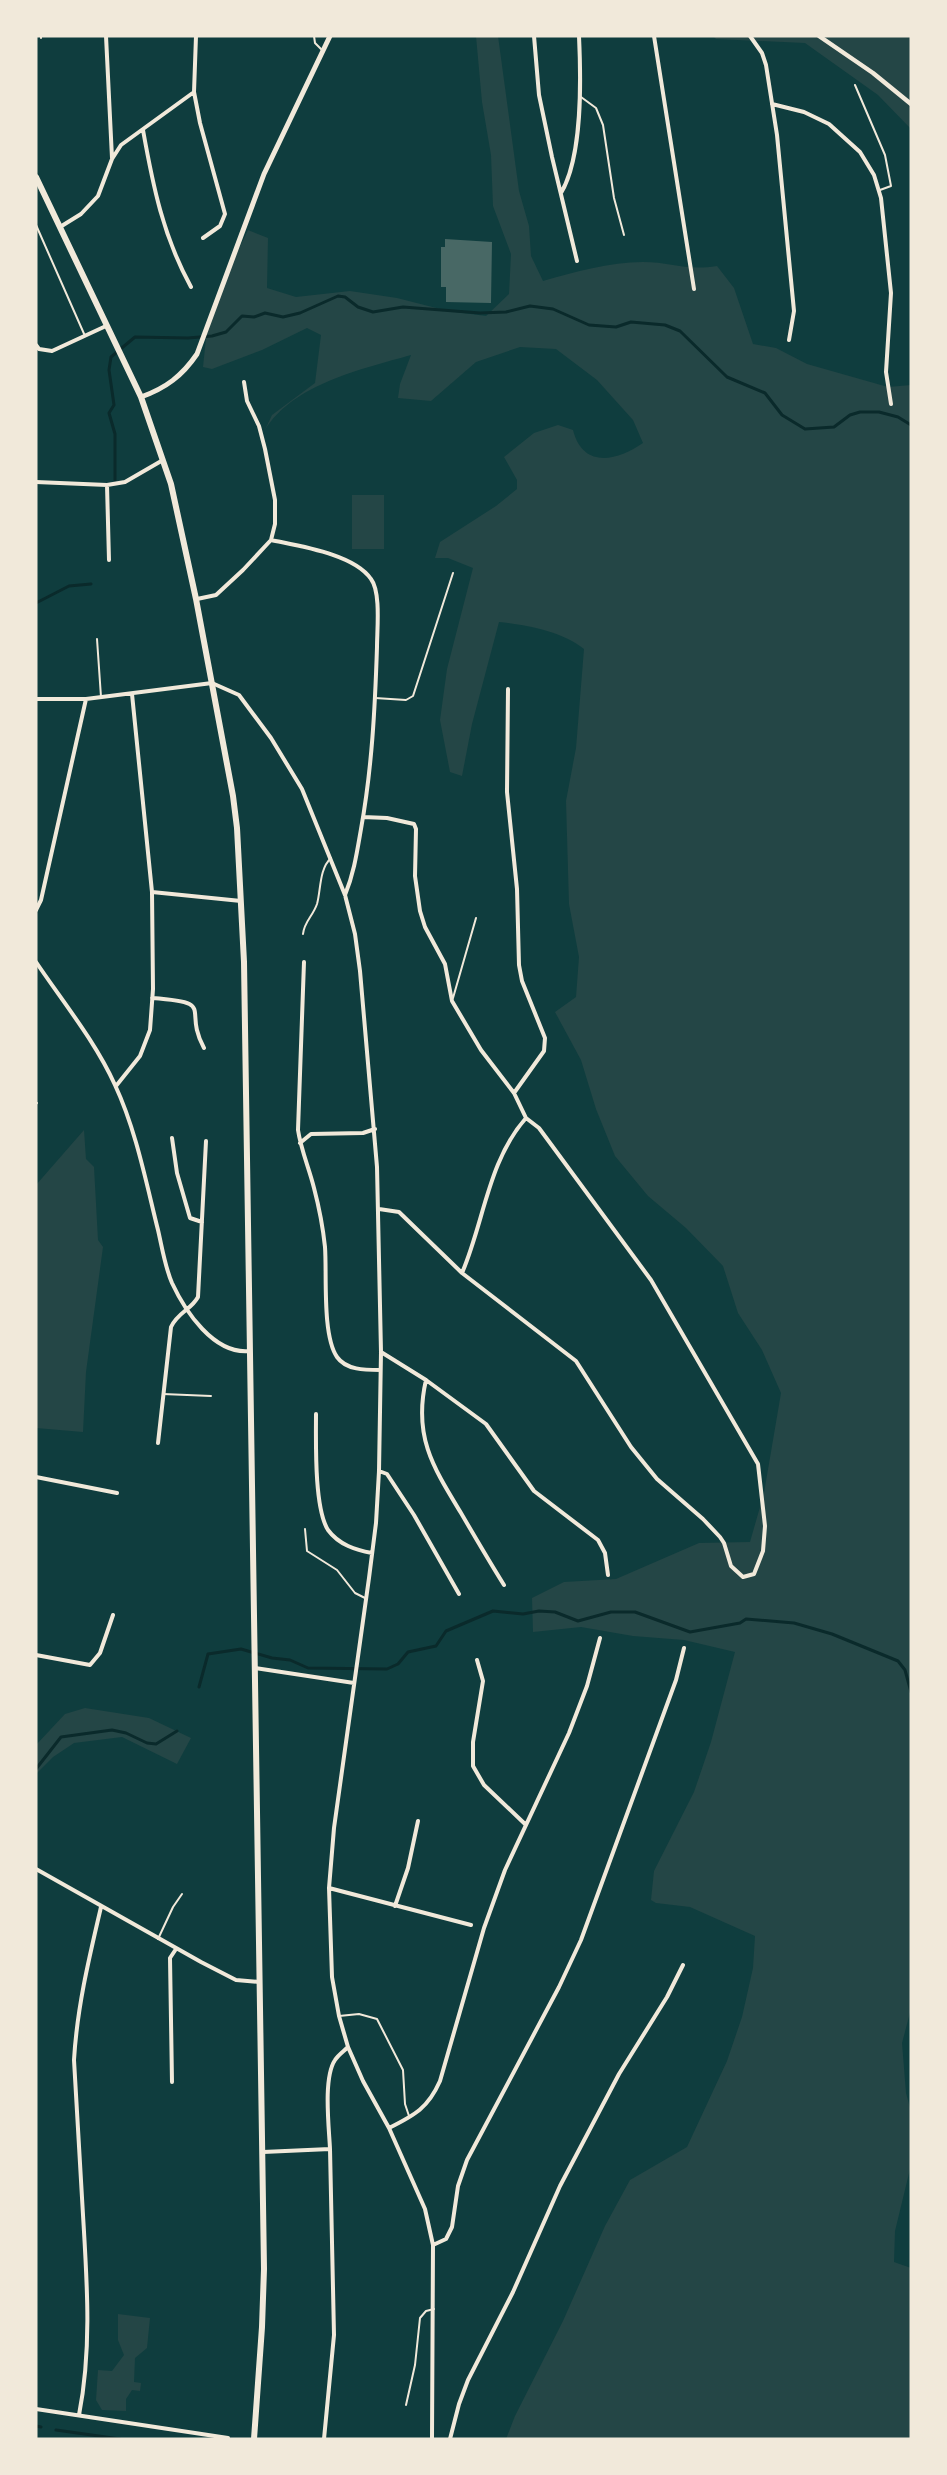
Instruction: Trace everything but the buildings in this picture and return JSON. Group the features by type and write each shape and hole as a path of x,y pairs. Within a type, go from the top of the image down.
{"main road":[{"path":"141,397 169,384 184,372 197,354 262,179 330,36"},
{"path":"36,177 141,397 164,459 178,512 196,599 235,807 242,901 263,2152 264,2298 254,2439"}],"street":[{"path":"106,36 112,159"},
{"path":"196,36 194,92 200,123 225,214 220,226 203,238"},
{"path":"534,36 539,95 577,261"},
{"path":"561,193 570,179 581,97 579,36"},
{"path":"654,36 694,290"},
{"path":"750,36 764,60 787,224 794,311 789,340"},
{"path":"819,36 873,73 911,104"},
{"path":"60,227 81,214 98,195 112,159 121,145 194,92"},
{"path":"771,105 804,112 839,131 868,163 880,190 891,293 886,372 891,404"},
{"path":"144,130 150,170 168,240 191,287"},
{"path":"36,345 39,349 52,351 107,326"},
{"path":"196,599 216,595 271,540 275,525 275,500 270,470 259,426 247,401 244,382"},
{"path":"36,482 107,485 125,482 164,459"},
{"path":"107,485 109,560"},
{"path":"271,540 343,559 371,578 376,598 372,751 353,876 345,895"},
{"path":"36,699 86,699 212,683 239,695 271,738 302,789 345,895 360,971 375,1129 379,1209 381,1352 379,1471 372,1553 334,1828 329,1888 332,1977 339,2016 348,2047 363,2081 389,2128 425,2209 433,2245 432,2439"},
{"path":"508,689 507,792 517,890 519,965 522,981 545,1038 544,1051 514,1093"},
{"path":"116,1086 140,1056 147,1039 150,1030 152,998 152,892 132,694"},
{"path":"36,910 41,900 86,699"},
{"path":"363,817 410,822 416,829 415,876 420,911 425,927 445,964 452,1001 481,1050 514,1093 526,1118 539,1128 651,1280 758,1464 765,1526 762,1551 754,1574 743,1577 731,1566 720,1537 657,1479 632,1447 576,1361 462,1273 399,1212 379,1209"},
{"path":"152,892 242,901"},
{"path":"36,962 103,1061 116,1086 142,1167 171,1281 186,1308 209,1335 234,1351 250,1351"},
{"path":"304,962 298,1130 315,1188 324,1236 329,1336 338,1358 345,1364 355,1368 380,1370"},
{"path":"152,998 186,1001 194,1005 197,1031 204,1048"},
{"path":"462,1273 474,1245 505,1147 526,1118"},
{"path":"300,1143 311,1134 363,1133 375,1129"},
{"path":"172,1138 177,1173 190,1218 202,1222"},
{"path":"158,1443 171,1327 174,1320 186,1308 192,1307 198,1297 207,1141"},
{"path":"381,1352 426,1380 486,1424 534,1491 598,1540 605,1553 608,1575"},
{"path":"426,1380 422,1395 422,1429 431,1464 504,1585"},
{"path":"316,1414 316,1455 321,1510 328,1529 341,1542 356,1550 372,1553"},
{"path":"379,1471 387,1474 398,1490 434,1547 459,1594"},
{"path":"36,1477 117,1493"},
{"path":"36,1654 90,1665 100,1653 113,1615"},
{"path":"389,2128 410,2118 432,2099 440,2081 484,1928 525,1824 569,1733 587,1686 600,1638"},
{"path":"433,2245 446,2239 452,2227 458,2186 466,2160 540,2024 581,1940 676,1680 684,1648"},
{"path":"477,1660 483,1681 473,1742 472,1766 484,1785 525,1824"},
{"path":"254,1668 354,1683"},
{"path":"395,1906 408,1868 418,1821"},
{"path":"36,1869 176,1949 236,1980 260,1982"},
{"path":"329,1888 471,1925"},
{"path":"79,2415 84,2391 87,2281 74,2060 76,2028 101,1907"},
{"path":"172,2082 170,1958 176,1949"},
{"path":"450,2439 468,2380 513,2292 560,2186 619,2074 667,1997 683,1965"},
{"path":"324,2439 334,2334 329,2082 331,2067 335,2059 348,2047"},
{"path":"263,2152 330,2149"},
{"path":"36,2409 228,2438"}],"lane":[{"path":"314,36 315,43 323,51"},
{"path":"855,85 888,163 891,183 887,189 880,190"},
{"path":"581,97 596,108 601,119 614,198 624,235"},
{"path":"36,225 85,336"},
{"path":"375,698 406,700 413,696 453,573"},
{"path":"98,639 101,697"},
{"path":"303,934 305,922 317,903 327,862 331,858"},
{"path":"452,1001 476,918"},
{"path":"163,1395 211,1396"},
{"path":"305,1529 307,1551 337,1570 355,1593 366,1599"},
{"path":"158,1939 173,1907 182,1894"},
{"path":"339,2016 359,2014 377,2019 403,2070 405,2104 410,2118"},
{"path":"406,2405 415,2365 420,2318 426,2311 434,2309"}],"shaded area":[{"path":"476,36 498,36 519,191 529,226 531,256 543,281 592,268 630,262 653,262 687,267 717,266 734,288 753,344 776,348 807,364 888,387 911,385 911,2009 902,2043 906,2093 911,2111 911,2165 895,2231 894,2262 911,2268 911,2439 506,2439 515,2416 563,2321 605,2226 630,2180 687,2147 727,2061 742,2017 753,1968 755,1936 690,1907 656,1903 651,1900 654,1871 694,1792 711,1742 735,1652 684,1640 633,1636 581,1627 533,1632 532,1598 564,1582 616,1579 699,1543 750,1542 764,1493 781,1393 762,1350 738,1313 723,1266 686,1228 648,1196 615,1156 596,1109 581,1060 555,1012 576,997 579,957 569,904 566,801 576,748 584,649 554,633 499,622 472,724 462,776 450,772 440,720 447,669 473,568 448,558 435,558 440,542 496,506 517,489 517,480 504,457 534,433 558,425 573,430 584,451 602,458 612,457 643,443 633,420 597,380 556,349 520,347 476,362 431,401 398,398 400,384 411,355 371,366 330,380 311,390 277,414 265,430 272,415 315,383 321,335 307,328 262,350 212,369 203,367 208,319 248,230 268,238 267,288 296,297 350,291 397,298 448,311 486,316 509,294 511,254 493,206 491,155 482,102"},
{"path":"713,36 911,36 911,129 878,95 805,43 716,39"},
{"path":"352,495 384,495 384,549 352,549"},
{"path":"84,1130 86,1159 94,1167 98,1240 103,1247 86,1372 83,1432 36,1428 36,1185"},
{"path":"85,1708 149,1718 191,1738 177,1764 122,1737 74,1743 53,1757 36,1774 36,1745 65,1714"},
{"path":"118,2314 150,2318 147,2348 135,2358 134,2382 141,2383 140,2391 132,2390 126,2399 126,2411 102,2410 96,2400 98,2370 112,2371 124,2355 118,2340"}],"waterway":[{"path":"115,480 115,434 109,413 114,405 109,370 111,357 135,337 212,336 226,332 242,316 254,317 265,313 283,317 300,313 338,296 345,297 358,307 373,312 403,307 480,313 506,312 530,306 553,309 589,325 616,327 631,322 665,325 680,331 727,377 765,393 782,415 805,429 834,427 850,415 860,412 879,412 898,417 911,425"},
{"path":"36,603 69,586 91,584"},
{"path":"199,1687 208,1654 241,1649 272,1658 290,1660 308,1668 387,1669 398,1664 408,1652 436,1646 446,1631 493,1611 523,1614 539,1611 555,1612 578,1621 611,1612 635,1612 690,1632 740,1623 746,1619 794,1623 832,1634 898,1661 905,1670 911,1692"},
{"path":"36,1769 61,1737 112,1730 156,1744 177,1731"},
{"path":"36,2426 41,2427"},
{"path":"56,2430 120,2439"}]}
